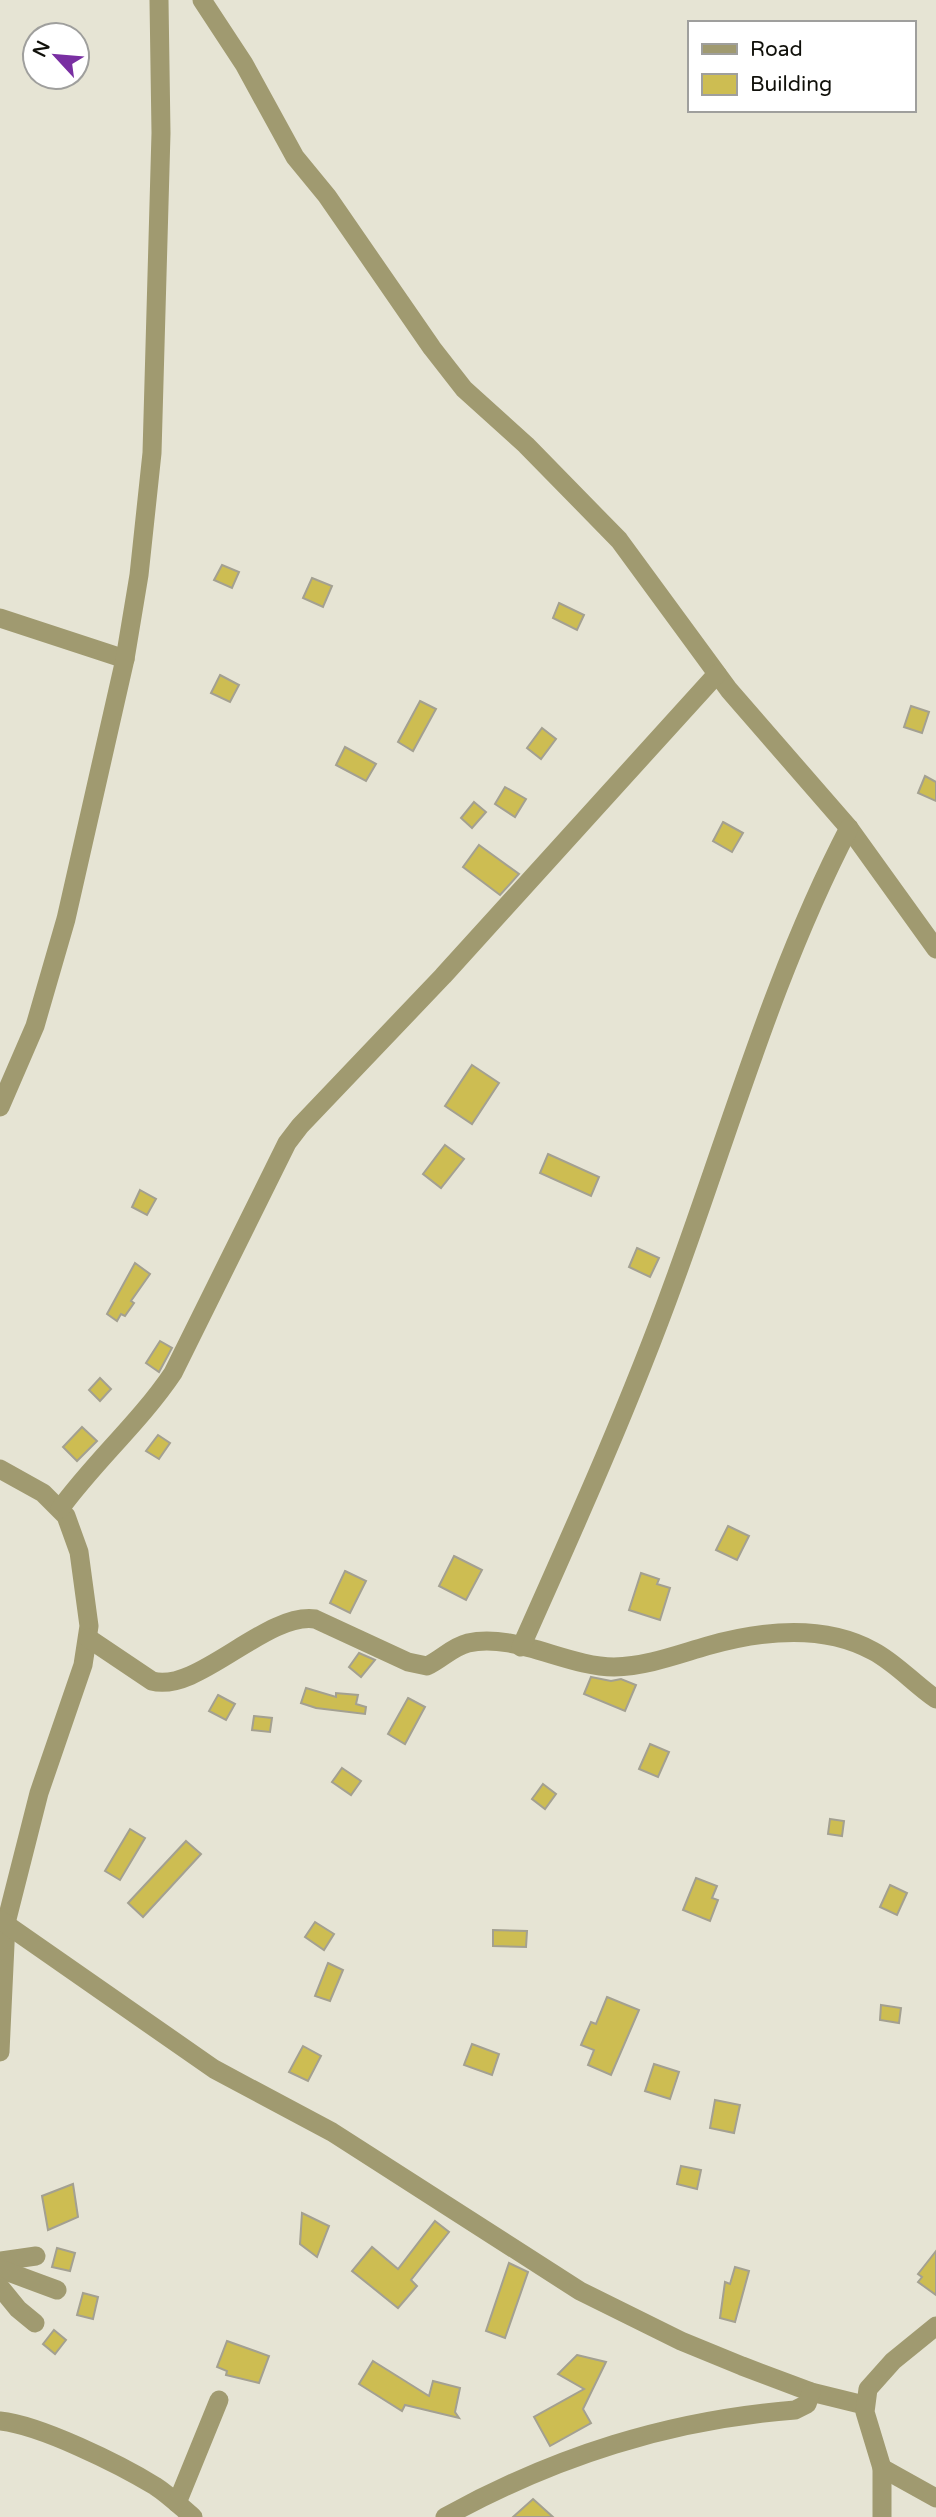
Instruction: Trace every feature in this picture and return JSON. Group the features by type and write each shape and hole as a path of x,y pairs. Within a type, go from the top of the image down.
{"street":[{"path":"0,1107 35,1026 53,966 125,659 146,525 152,453 162,133 159,0"},
{"path":"202,0 244,64 295,157 327,196 432,348 464,389 526,445 619,540 717,674 849,828 936,949"},
{"path":"0,618 125,659"},
{"path":"60,1509 101,1458 156,1399 173,1373 287,1143 299,1126 443,976 717,674"},
{"path":"521,1647 635,1387 771,1007 802,928 849,828"},
{"path":"0,1469 29,1483 60,1509 72,1528 82,1563 89,1605 88,1638 83,1665 39,1793 3,1921 0,2052"},
{"path":"88,1638 161,1684 190,1674 285,1623 305,1618 427,1666 454,1648 477,1641 521,1647 579,1662 636,1667 763,1634 808,1633 850,1641 871,1649 936,1699"},
{"path":"3,1921 214,2069 332,2132 580,2291 681,2341 811,2392 864,2404"},
{"path":"0,2261 36,2256"},
{"path":"0,2269 57,2290"},
{"path":"0,2287 18,2309 35,2323"},
{"path":"882,2517 882,2468 864,2404 868,2389 878,2375 936,2326"},
{"path":"445,2517 504,2485 617,2443 704,2421 795,2410 807,2404 811,2392"},
{"path":"177,2503 219,2400"},
{"path":"0,2421 19,2423 56,2437 156,2487 193,2517"},
{"path":"882,2468 936,2498"}],"building":[{"path":"222,565 239,572 232,588 214,580"},
{"path":"312,578 332,586 323,607 303,598"},
{"path":"559,603 584,615 577,630 553,618"},
{"path":"220,675 239,685 230,702 211,693"},
{"path":"420,701 436,709 413,751 398,742"},
{"path":"911,706 929,712 922,733 904,727"},
{"path":"542,728 556,739 541,759 527,748"},
{"path":"345,747 376,764 366,781 336,765"},
{"path":"925,776 936,782 936,801 918,793"},
{"path":"505,787 526,799 515,817 495,804"},
{"path":"474,802 486,812 472,828 461,818"},
{"path":"723,822 743,833 732,852 713,841"},
{"path":"479,845 519,874 500,895 463,867"},
{"path":"472,1065 499,1083 472,1124 445,1106"},
{"path":"445,1145 464,1159 441,1188 423,1174"},
{"path":"548,1154 599,1177 591,1196 540,1173"},
{"path":"140,1190 156,1199 147,1215 132,1207"},
{"path":"637,1248 659,1258 650,1277 629,1267"},
{"path":"135,1263 150,1274 131,1301 134,1303 125,1316 121,1314 117,1321 107,1314"},
{"path":"160,1341 172,1348 159,1372 146,1363"},
{"path":"100,1378 111,1389 100,1401 89,1390"},
{"path":"82,1427 97,1441 77,1461 63,1447"},
{"path":"158,1435 170,1443 159,1459 146,1451"},
{"path":"728,1526 749,1536 737,1560 716,1550"},
{"path":"454,1556 482,1570 466,1600 439,1586"},
{"path":"345,1571 366,1581 350,1613 330,1603"},
{"path":"641,1573 659,1579 657,1584 670,1588 660,1620 629,1610"},
{"path":"359,1653 375,1660 361,1677 349,1667"},
{"path":"591,1677 611,1681 621,1679 636,1685 625,1711 584,1694"},
{"path":"306,1688 336,1697 336,1693 358,1695 356,1704 366,1707 365,1714 316,1708 301,1703"},
{"path":"218,1695 235,1704 226,1720 209,1711"},
{"path":"408,1698 425,1707 405,1744 388,1734"},
{"path":"254,1716 272,1718 270,1732 252,1730"},
{"path":"650,1744 669,1752 658,1777 639,1769"},
{"path":"342,1768 361,1781 351,1795 332,1782"},
{"path":"543,1784 556,1794 545,1809 532,1799"},
{"path":"830,1819 844,1821 842,1836 828,1834"},
{"path":"130,1829 145,1838 120,1880 105,1871"},
{"path":"186,1841 201,1854 143,1917 128,1903"},
{"path":"696,1878 717,1886 712,1898 718,1900 710,1921 683,1910"},
{"path":"890,1885 907,1893 897,1915 880,1907"},
{"path":"315,1922 334,1934 324,1950 305,1937"},
{"path":"493,1930 527,1931 526,1947 493,1946"},
{"path":"328,1963 343,1970 330,2001 315,1996"},
{"path":"607,1997 639,2010 611,2075 588,2065 594,2050 581,2045 591,2022 596,2024"},
{"path":"881,2005 901,2008 899,2023 880,2020"},
{"path":"472,2044 499,2054 492,2075 464,2065"},
{"path":"303,2046 321,2056 308,2081 289,2072"},
{"path":"654,2064 679,2072 670,2099 645,2091"},
{"path":"715,2100 740,2105 734,2133 710,2128"},
{"path":"681,2166 701,2170 697,2189 677,2184"},
{"path":"73,2184 78,2217 48,2230 42,2196"},
{"path":"302,2213 329,2226 317,2257 300,2244"},
{"path":"435,2221 449,2232 411,2280 417,2286 398,2308 352,2271 372,2247 398,2269"},
{"path":"57,2248 75,2253 70,2271 52,2267"},
{"path":"936,2251 936,2295 918,2282 922,2277 918,2274"},
{"path":"509,2263 528,2272 505,2338 486,2331"},
{"path":"735,2267 749,2271 735,2322 720,2318 725,2282 730,2284"},
{"path":"83,2293 98,2297 93,2319 77,2315"},
{"path":"54,2330 66,2340 55,2354 43,2344"},
{"path":"227,2341 269,2356 259,2383 226,2375 227,2371 217,2367"},
{"path":"577,2355 606,2362 583,2409 591,2423 550,2446 534,2417 584,2389 558,2374"},
{"path":"373,2361 429,2396 433,2381 460,2388 455,2412 459,2418 405,2405 402,2411 359,2384"},
{"path":"533,2499 553,2517 513,2517"}]}
